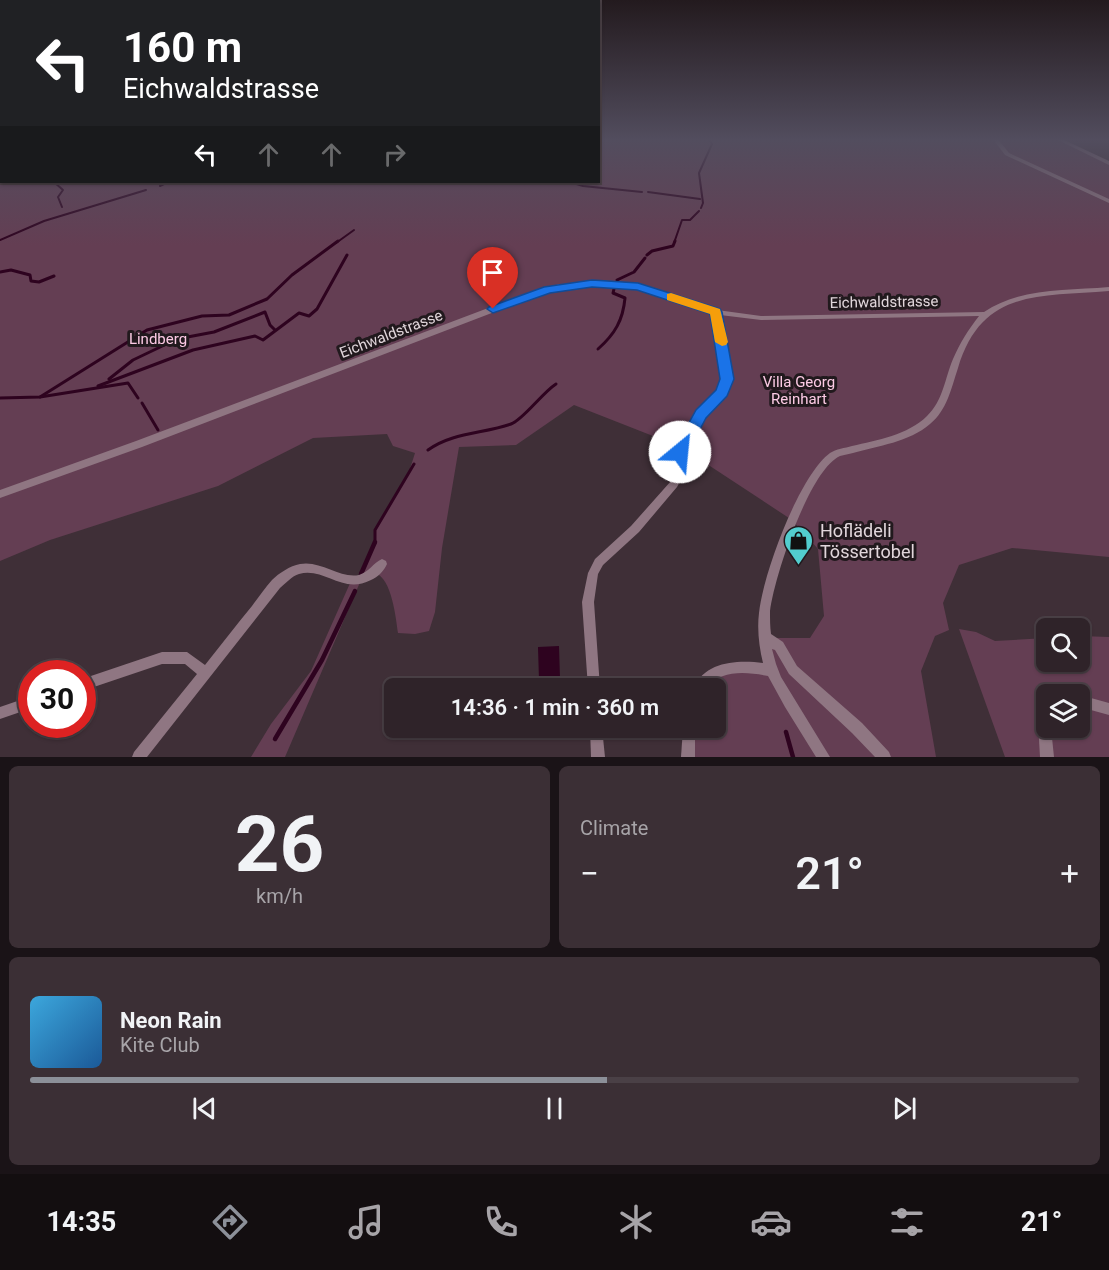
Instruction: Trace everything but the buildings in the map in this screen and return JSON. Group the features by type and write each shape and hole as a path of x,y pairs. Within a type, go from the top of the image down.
{"street":[{"path":"1051,174 1109,201"},
{"name":"Eichwaldstrasse","path":"0,494 544,291 586,284 638,286 716,312 778,318 983,314"},
{"path":"823,757 771,670 766,638 765,605 792,520 820,470 834,454 914,430 933,416 949,390 957,357 983,314 1016,297 1052,291 1109,289"},
{"path":"1097,290 1109,297"},
{"path":"593,678 588,602 592,573 599,562 635,529 680,476 681,447 701,414 722,392 727,379 716,312"},
{"path":"139,757 276,584 298,569 318,569 344,580 361,580 375,573 382,564"},
{"path":"766,638 779,646 793,670 884,757"},
{"path":"96,680 162,658 187,658 206,673"},
{"path":"710,678 726,668 750,666 771,670"},
{"path":"1090,704 1109,709"},
{"path":"0,713 18,707"},
{"path":"597,738 598,757"},
{"path":"688,757 689,738"},
{"path":"1045,738 1047,757"}],"green space":[{"name":"Lindberg","path":"600,174 1109,174 1109,557 1012,548 959,565 943,603 949,630 935,636 921,671 936,757 688,757 689,738 726,738 726,678 708,678 713,674 731,669 771,670 766,638 810,638 824,616 818,549 792,520 681,447 574,405 516,445 459,447 442,548 435,612 429,631 415,634 398,633 392,600 381,576 375,573 361,574 375,543 375,530 408,475 415,453 393,446 387,434 313,438 218,486 50,540 0,561 0,183 600,183"},
{"path":"361,580 285,757 251,757 271,724 311,671 351,581"},
{"path":"959,629 976,632 995,641 1036,639 1036,672 1090,672 1090,636 1109,637 1109,757 1005,757"}],"shaded area":[{"path":"559,646 560,678 539,678 538,647"}],"waterway":[{"path":"699,174 703,203 701,208"},
{"path":"55,183 63,190 58,197 62,207"},
{"path":"160,186 166,183"},
{"path":"573,183 642,192"},
{"path":"0,240 44,221 146,190"},
{"path":"648,192 700,199"},
{"path":"674,243 682,220 690,220 699,211"},
{"path":"336,243 354,230"},
{"path":"40,397 147,330 202,316 229,315 267,299 292,275 338,241"},
{"path":"647,255 652,251 673,246 675,241"},
{"path":"98,386 193,350 255,336 263,340 299,313 309,316 317,309 347,255"},
{"path":"617,280 634,272 645,258"},
{"path":"0,272 11,270 30,275 31,281 39,282 54,276"},
{"path":"598,349 609,338 622,313 625,298 613,293 614,289"},
{"path":"109,379 133,360 177,339 214,332 265,312 270,325 275,330"},
{"path":"40,397 128,383 138,398"},
{"path":"428,450 458,436 516,422 556,384"},
{"path":"0,398 40,397"},
{"path":"142,403 158,430"},
{"path":"375,542 375,530 414,464"},
{"path":"361,574 375,542"},
{"path":"275,739 322,660 355,591"},
{"path":"786,732 793,757"}],"slow traffic":[{"path":"671,297 716,312 722,342"}],"place":[{"name":"Hoflädeli Tössertobel","path":"799,566"}],"route":[{"path":"493,309 560,286 592,284 638,286 716,312 727,379 722,392 701,414 680,452"}],"park label":[{"name":"Villa Georg Reinhart","path":"799,390"}]}
